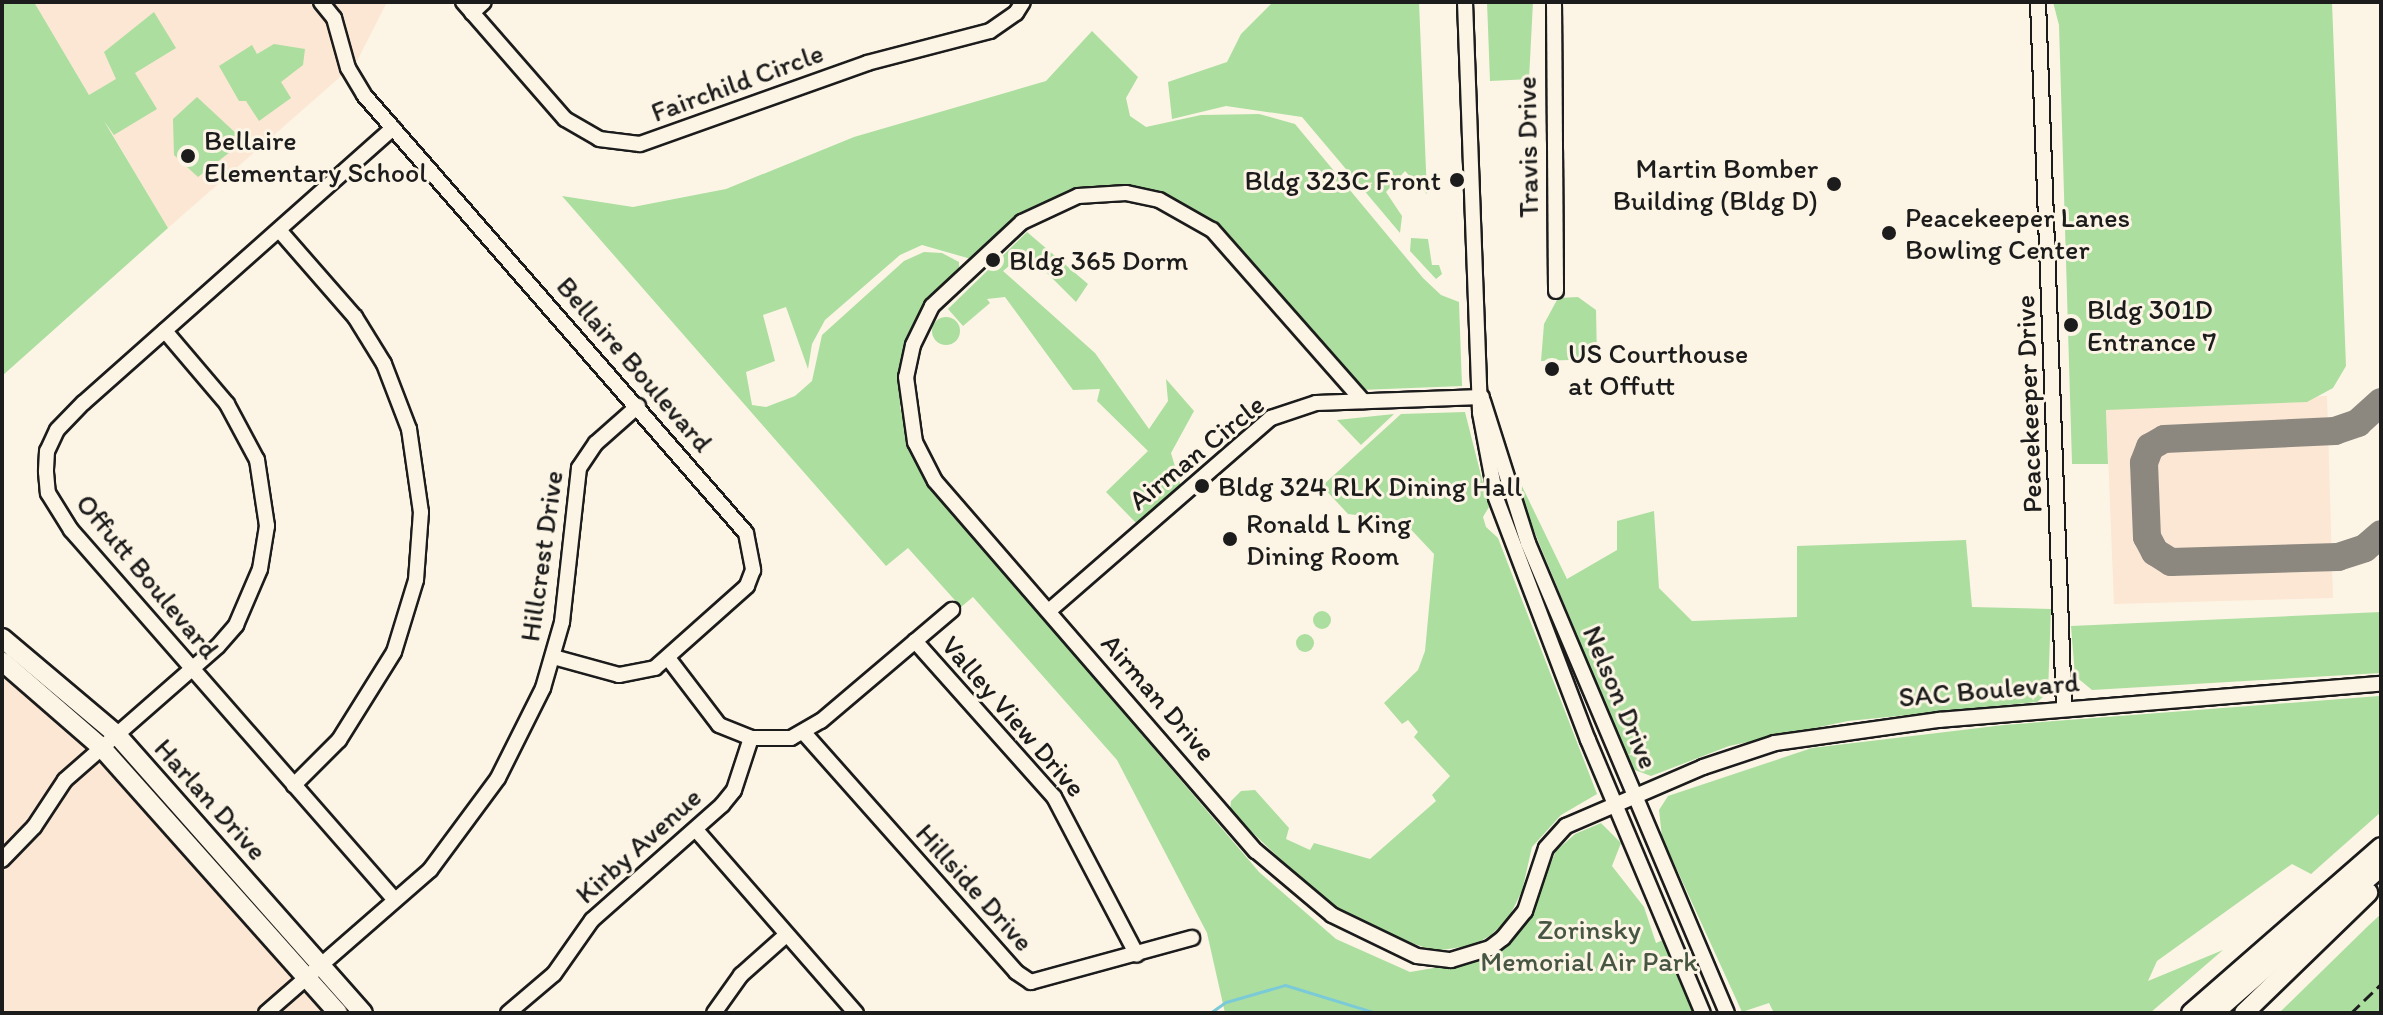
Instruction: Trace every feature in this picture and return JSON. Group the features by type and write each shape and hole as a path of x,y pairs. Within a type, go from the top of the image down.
{"main road":[{"name":"Harlan Drive","path":"2,638 117,735 314,972 338,1013"},
{"name":"Harlan Drive","path":"2,661 102,748 314,972 363,1013"},
{"path":"2191,1013 2381,847"},
{"path":"2214,1013 2381,867"},
{"path":"2244,1013 2381,880"}],"street":[{"name":"Bellaire Boulevard","path":"321,2 334,18 354,81 746,533 752,550 747,586 668,658 644,672 619,675 553,657"},
{"path":"468,8 484,2"},
{"name":"Fairchild Circle","path":"468,8 578,129 617,143 640,144 867,63 990,31 1016,13 1023,2"},
{"name":"Nelson Drive","path":"1465,2 1482,436 1504,526 1614,803 1703,1013"},
{"name":"Travis Drive","path":"1554,2 1556,291"},
{"name":"Peacekeeper Drive","path":"2038,2 2064,708"},
{"name":"Offutt Boulevard","path":"393,128 57,430 47,451 48,493 71,530 394,899"},
{"path":"1050,610 927,470 915,442 906,394 913,345 932,306 1030,216 1078,196 1111,193 1159,200 1190,214 1212,230 1363,401 1482,397"},
{"path":"279,230 355,317 384,364 409,429 421,512 416,580 394,652 357,716 294,785"},
{"path":"2,860 34,827 65,780 192,669 236,625 250,599 267,526 257,460 240,426 165,331"},
{"name":"Nelson Drive","path":"1482,397 1528,543 1727,1013"},
{"name":"Airman Circle","path":"1050,610 1263,423 1306,405 1363,401"},
{"name":"Hillcrest Drive","path":"266,1013 455,842 491,789 543,688 553,657 569,583 579,468 596,443 638,406"},
{"path":"668,658 719,725 751,738 805,734 952,610"},
{"name":"Airman Drive","path":"1050,610 1278,874 1332,915 1417,956 1451,960 1503,938 1525,911 1540,861 1556,834 1614,803"},
{"name":"Valley View Drive","path":"915,641 1054,797 1137,955"},
{"name":"SAC Boulevard","path":"1614,803 1744,752 1800,737 2064,708 2381,684"},
{"name":"Hillside Drive","path":"805,734 1007,962 1031,982 1192,938"},
{"name":"Kirby Avenue","path":"508,1013 554,974 592,920 697,831 734,790 751,738"},
{"path":"697,831 856,1013"},
{"path":"714,1013 741,975 786,935"}],"shaded area":[{"name":"Bellaire Elementary School","path":"34,2 387,2 356,63 168,228"},
{"path":"2327,396 2333,598 2114,604 2106,403"},
{"path":"2,672 68,722 331,1013 2,1013"}],"green space":[{"path":"2,2 34,2 89,95 116,79 104,52 154,12 176,48 135,73 157,109 114,135 104,121 168,228 2,376"},
{"path":"1273,2 1419,2 1427,194 1405,171 1386,192 1402,216 1400,233 1302,117 1226,106 1172,119 1168,82 1227,62 1241,34"},
{"path":"1487,2 1533,2 1529,79 1490,81"},
{"path":"2053,2 2332,2 2346,366 2333,388 2307,402 2106,410 2108,464 2072,464 2059,25"},
{"name":"Zorinsky Memorial Air Park","path":"1092,31 1138,77 1126,98 1130,116 1146,127 1201,115 1259,114 1295,124 1423,278 1441,295 1459,302 1462,386 1360,390 1199,214 1175,201 1063,196 1028,211 971,259 922,245 900,255 825,320 812,344 808,369 786,307 763,315 775,361 746,372 752,405 766,407 795,396 812,381 822,335 904,261 924,252 942,253 959,262 959,268 924,309 903,356 900,407 912,455 936,493 1259,872 1336,939 1410,972 1481,960 1521,930 1556,851 1575,834 1601,823 1621,843 1612,866 1644,907 1656,943 1663,940 1693,1013 1225,1013 1207,933 1117,760 973,597 961,607 908,548 886,566 562,196 633,207 726,189 854,137 1046,81"},
{"path":"274,44 305,49 303,65 281,82 291,98 259,121 246,101 239,101 219,66 252,45 257,54"},
{"path":"197,97 240,137 239,145 198,177 174,155 173,119"},
{"path":"1027,232 1088,284 1076,302 1026,252 1003,271 1095,353 1149,429 1168,401 1166,379 1194,411 1171,453 1181,487 1138,525 1106,492 1148,451 1097,401 1100,389 1073,390 1005,297 987,299 990,303 963,326 948,309"},
{"path":"1411,238 1428,239 1432,265 1439,265 1442,274 1436,279 1410,251"},
{"path":"1578,297 1596,310 1597,359 1541,361 1544,324 1558,298"},
{"path":"946,317 956,321 960,331 956,341 946,345 936,341 932,331 936,321"},
{"path":"1465,412 1489,507 1483,517 1486,527 1498,538 1597,794 1561,815 1532,847 1522,891 1508,919 1474,945 1435,951 1371,929 1323,900 1230,811 1231,801 1241,791 1255,790 1289,828 1286,839 1310,850 1314,843 1370,859 1436,801 1432,795 1450,776 1414,737 1418,732 1408,720 1402,724 1384,703 1418,670 1425,651 1434,554 1403,521 1348,514 1322,486 1401,414"},
{"path":"1394,414 1361,445 1337,420"},
{"path":"1518,478 1567,579 1617,550 1617,521 1654,511 1659,588 1692,621 1797,617 1797,546 1966,540 1972,607 2051,609 2048,693 2037,702 1848,721 1729,746 1651,776 1632,769 1523,504"},
{"path":"1318,611 1326,611 1331,620 1329,627 1318,629 1313,624 1313,616"},
{"path":"2381,612 2381,673 2092,690 2075,676 2071,626"},
{"path":"1301,634 1309,634 1314,643 1312,650 1301,652 1296,647 1296,639"},
{"path":"2379,696 2381,812 2311,874 2292,864 2157,961 2148,981 2223,950 2150,1013 1774,1013 1769,1003 1742,1012 1662,837 1659,810 1668,796 1812,748 2004,725"},
{"path":"2381,914 2381,1013 2279,1013 2368,926"}],"waterway":[{"path":"1210,1013 1226,1002 1285,985 1376,1013"}],"taxiway":[{"path":"2381,402 2358,423 2335,431 2164,439 2150,447 2144,463 2147,537 2155,552 2171,562 2338,557 2365,548 2381,534"}],"railway":[{"path":"2351,1013 2381,984"}],"place":[{"name":"Bellaire Elementary School","path":"188,156"},
{"name":"Bldg 323C Front","path":"1457,180"},
{"name":"Martin Bomber Building (Bldg D)","path":"1834,184"},
{"name":"Peacekeeper Lanes Bowling Center","path":"1889,233"},
{"name":"Bldg 365 Dorm","path":"993,260"},
{"name":"Bldg 301D Entrance 7","path":"2071,325"},
{"name":"US Courthouse at Offutt","path":"1552,369"},
{"name":"Bldg 324 RLK Dining Hall","path":"1202,486"},
{"name":"Ronald L King Dining Room","path":"1230,539"}]}
